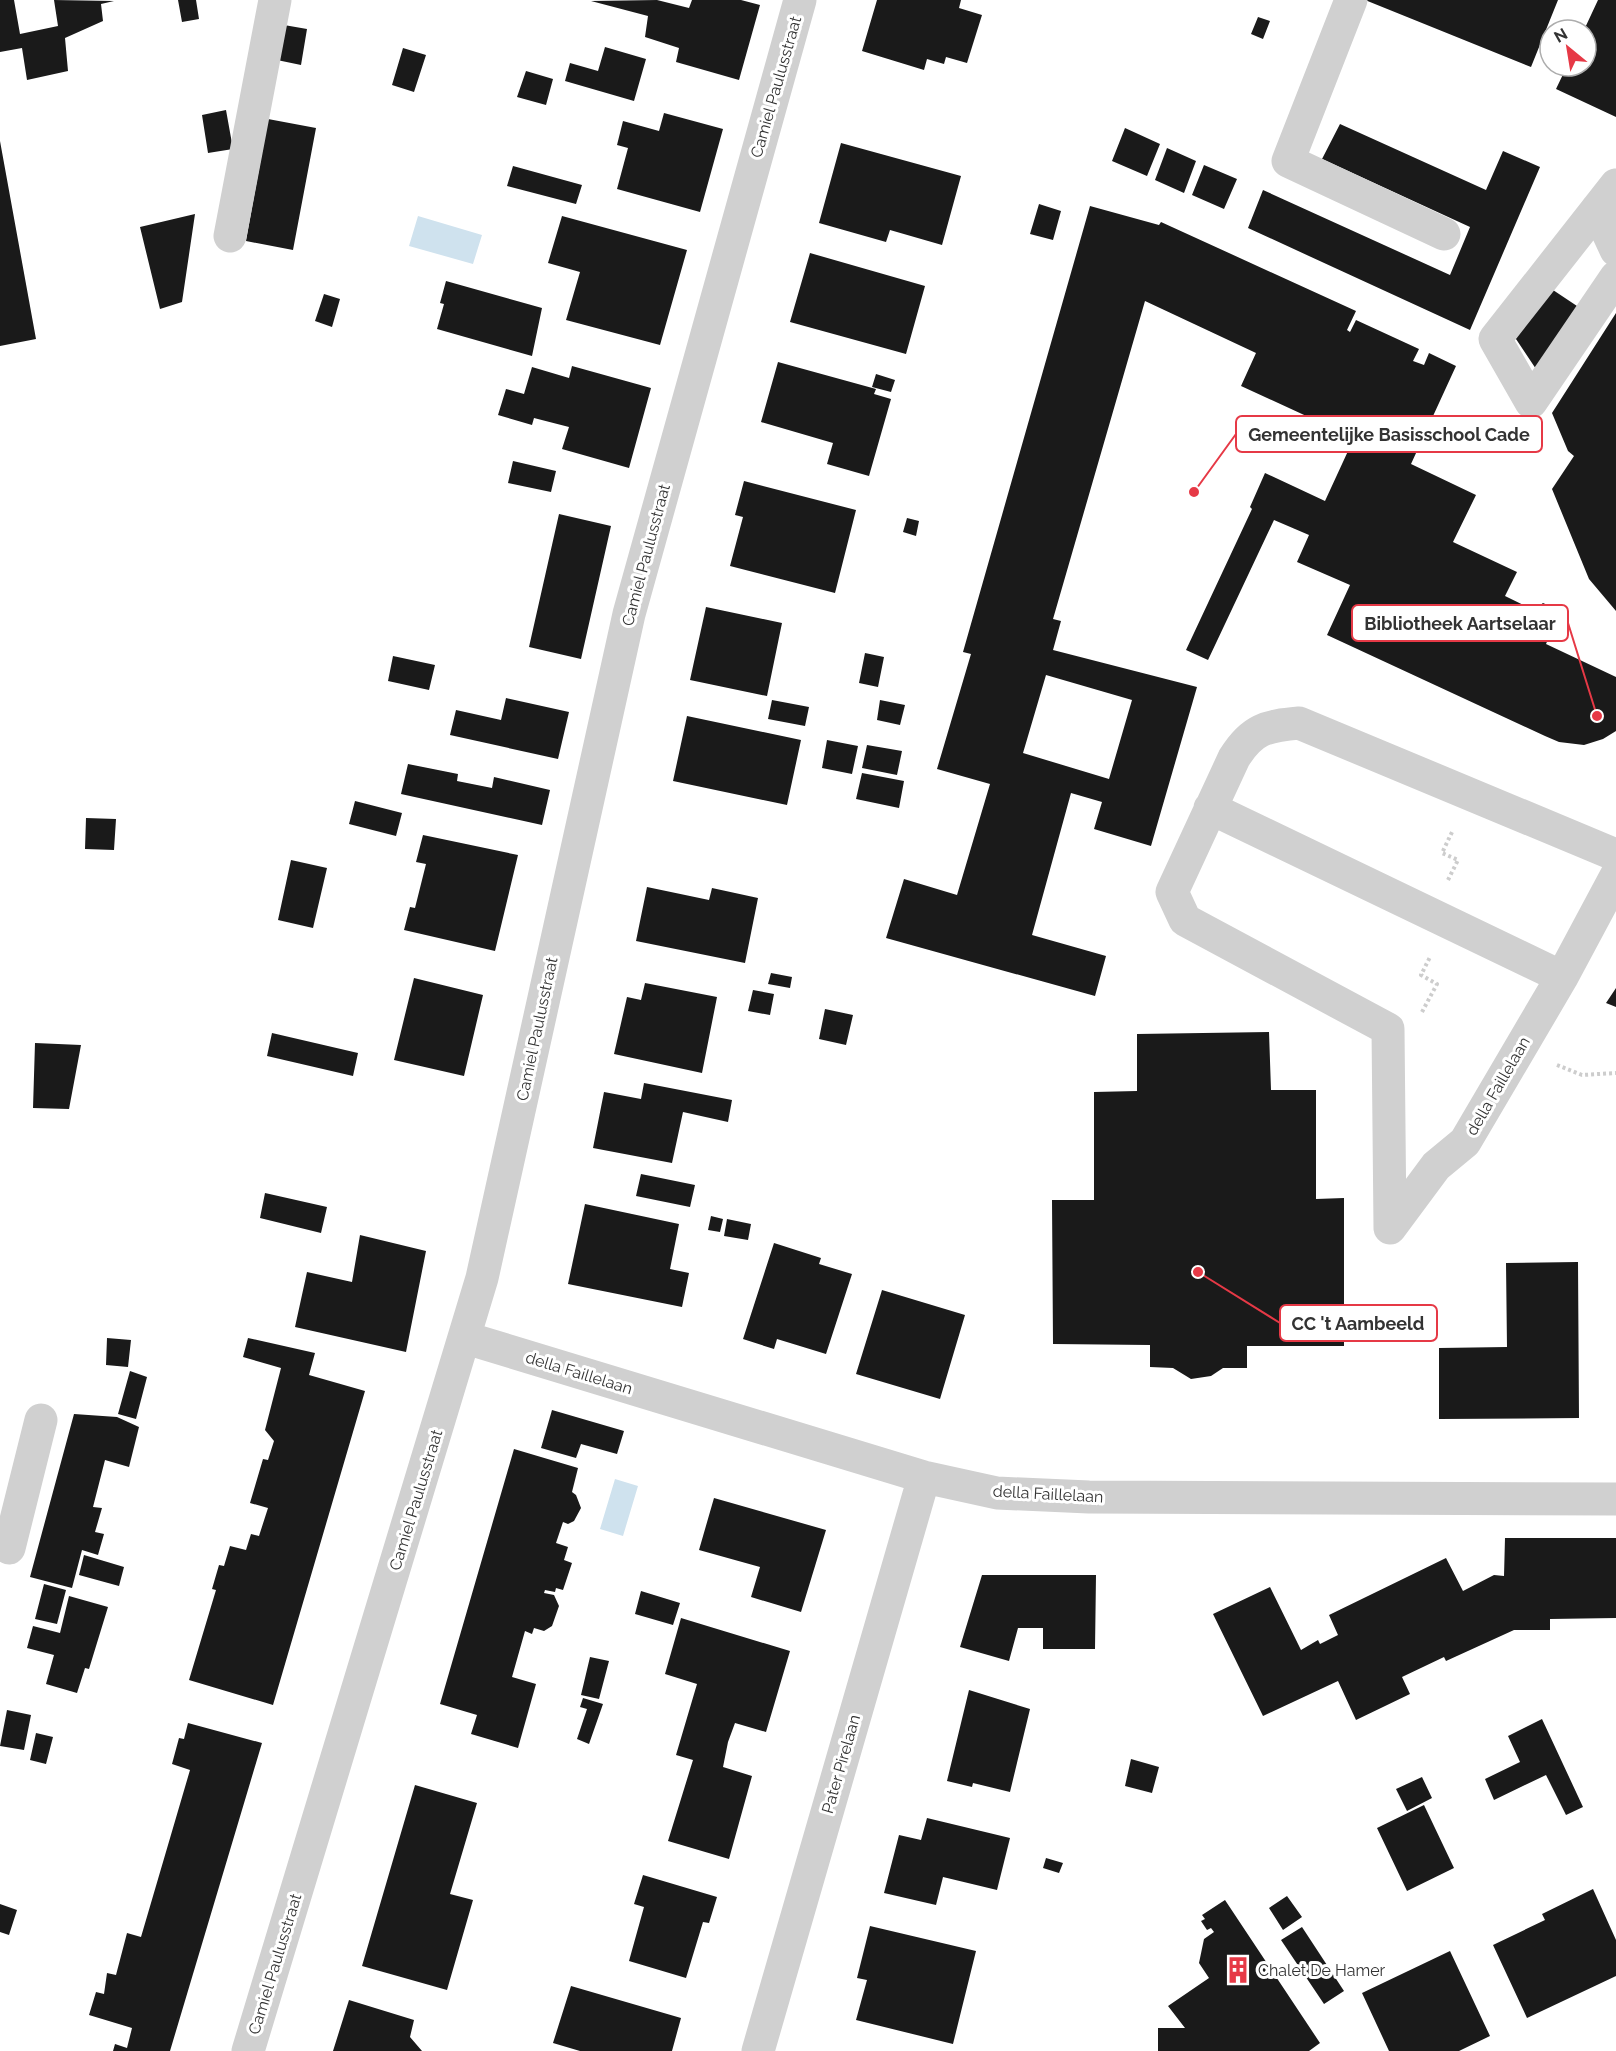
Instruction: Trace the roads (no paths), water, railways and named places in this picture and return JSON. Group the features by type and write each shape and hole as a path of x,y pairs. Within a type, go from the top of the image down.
{"street":[{"path":"230,236 275,0"},
{"name":"Camiel Paulusstraat","path":"248,2051 466,1338 487,1254 629,614 800,0"},
{"path":"1351,0 1288,161 1444,234"},
{"path":"1607,197 1616,250"},
{"path":"1607,197 1495,339 1531,402 1616,277"},
{"name":"della Faillelaan","path":"1562,977 1465,1142 1436,1166 1390,1228 1388,1029 1185,920 1172,892 1243,742 1259,729 1299,723 1616,855"},
{"path":"1210,808 1562,977 1616,876"},
{"name":"della Faillelaan","path":"466,1338 924,1477 997,1493 1089,1497 1616,1499"},
{"path":"9,1548 11,1497 41,1420"},
{"name":"Pater Pirelaan","path":"758,2051 924,1477"}],"water":[{"path":"418,216 482,235 473,264 409,246"},
{"path":"615,1479 638,1486 623,1536 600,1529"}],"place":[{"name":"Gemeentelijke Basisschool Cade","path":"1194,492"},
{"name":"Bibliotheek Aartselaar","path":"1597,716"},
{"name":"CC 't Aambeeld","path":"1198,1272"},
{"name":"Chalet De Hamer","path":"1238,1970"}]}
